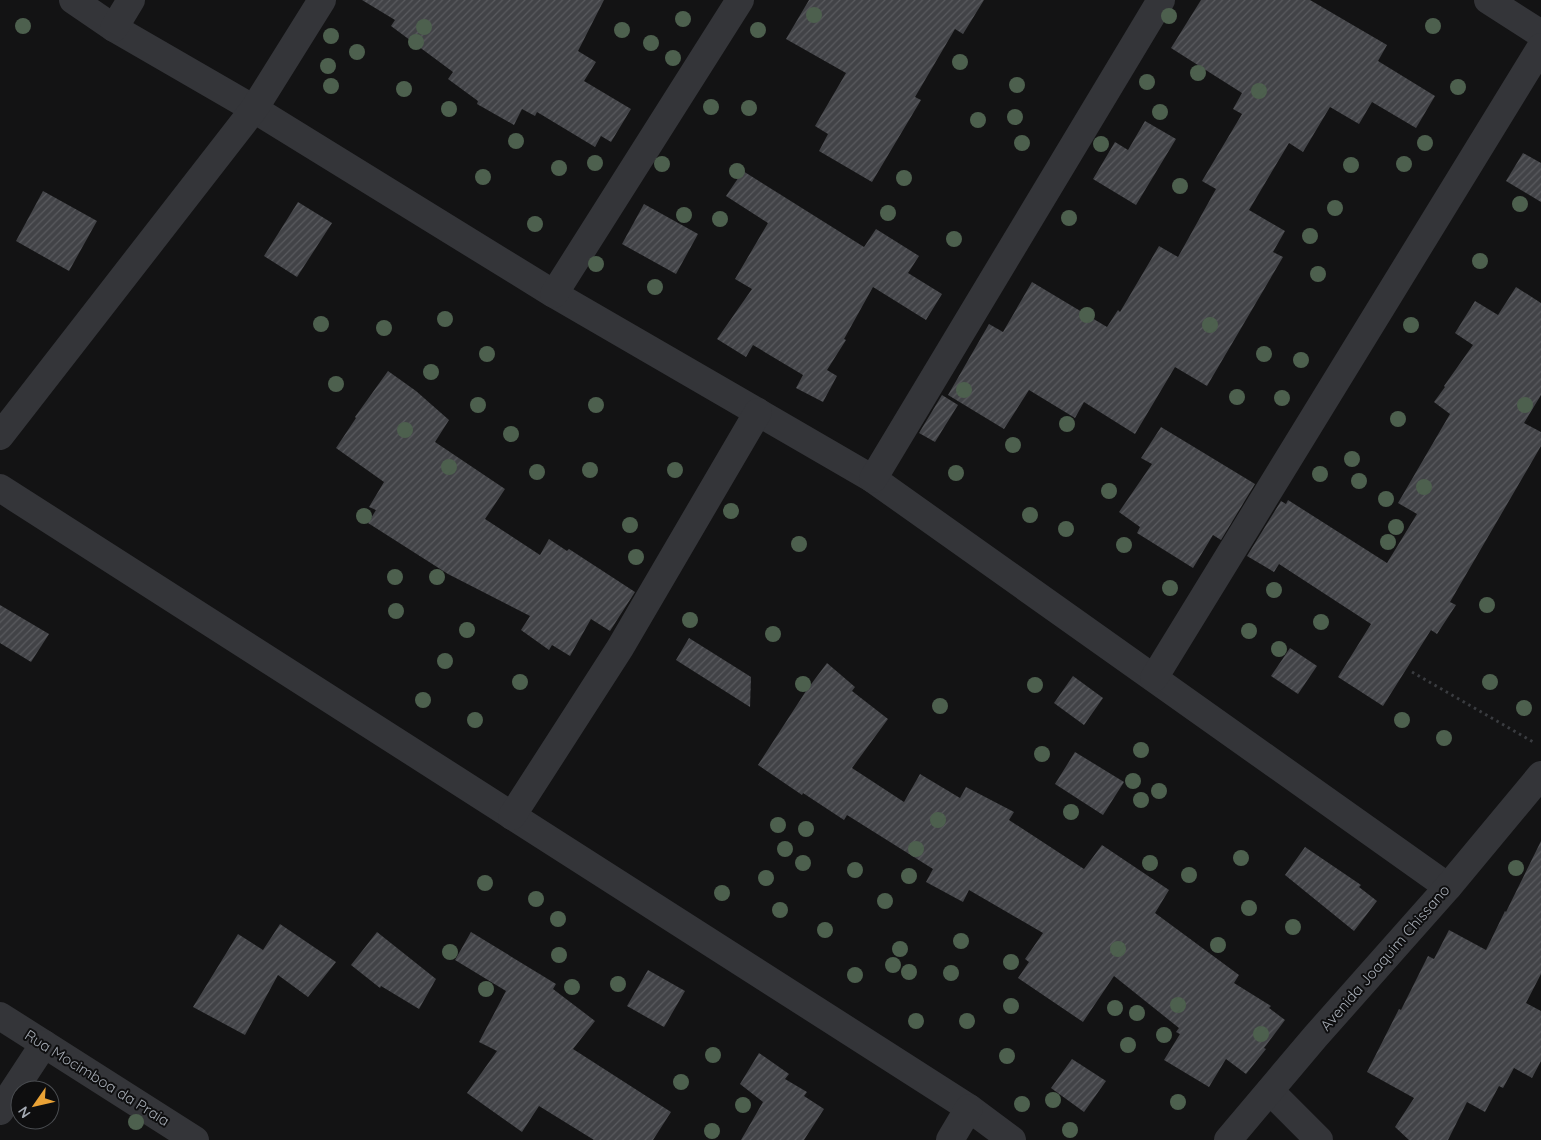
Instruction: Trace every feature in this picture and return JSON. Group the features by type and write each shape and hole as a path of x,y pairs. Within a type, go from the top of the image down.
{"street":[{"path":"73,0 114,28 254,109 554,294 873,479 1448,887"},
{"path":"114,28 130,0"},
{"path":"0,436 254,109 322,0"},
{"path":"554,294 740,0"},
{"path":"873,479 1161,0"},
{"path":"1488,0 1541,34"},
{"path":"1154,678 1541,47"},
{"path":"512,816 620,648 758,412"},
{"path":"0,488 969,1108 1012,1140"},
{"name":"Avenida Joaquim Chissano","path":"1228,1140 1315,1037 1448,887 1531,807 1541,775"},
{"name":"Rua Mocimboa da Praia","path":"0,1016 195,1140"},
{"path":"0,1112 44,1044"},
{"path":"1270,1091 1319,1140"},
{"path":"950,1140 969,1108"}],"path":[{"path":"1412,672 1541,747"}],"building":[{"path":"362,0 604,0 578,51 596,62 584,81 631,109 611,142 601,136 595,147 537,112 535,116 522,109 514,125 477,104 478,101 448,79 453,72 391,26 395,20"},
{"path":"809,0 984,0 963,34 955,29 915,97 921,100 872,182 819,151 828,134 815,126 846,73 786,39"},
{"path":"1201,0 1310,0 1387,45 1378,61 1435,96 1416,128 1372,102 1359,124 1330,107 1303,152 1289,143 1249,210 1285,231 1273,252 1283,257 1207,386 1175,367 1135,434 1084,402 1075,418 1029,390 1004,429 948,395 989,324 1003,332 1032,282 1107,327 1118,310 1120,312 1159,246 1178,257 1216,189 1202,181 1242,114 1233,109 1242,93 1171,48"},
{"path":"1145,121 1176,139 1136,205 1093,179 1115,142 1128,150"},
{"path":"1523,153 1541,163 1541,202 1506,181"},
{"path":"743,171 864,247 876,229 919,256 908,273 942,294 926,320 873,287 844,339 846,340 827,370 837,376 823,402 796,388 803,375 753,345 746,357 717,339 752,289 735,279 768,223 726,196"},
{"path":"43,191 97,221 69,271 16,241"},
{"path":"298,202 332,223 297,277 264,256"},
{"path":"644,204 698,234 676,274 622,244"},
{"path":"1516,287 1541,303 1541,395 1524,423 1541,432 1541,446 1450,602 1456,605 1437,634 1431,630 1383,706 1338,677 1371,624 1279,564 1274,572 1247,556 1281,501 1286,504 1288,500 1387,563 1417,514 1398,503 1450,414 1434,402 1473,345 1455,333 1475,301 1498,315"},
{"path":"388,371 416,391 449,420 435,442 505,489 485,519 540,555 549,539 567,551 569,549 635,592 610,631 591,619 570,656 552,645 549,650 521,630 530,616 448,574 368,523 376,510 369,507 384,482 336,448 355,417"},
{"path":"942,395 958,405 935,442 919,433"},
{"path":"1161,427 1255,484 1221,540 1213,535 1193,568 1137,533 1140,527 1119,512 1152,464 1141,458"},
{"path":"0,605 49,634 31,662 0,643"},
{"path":"689,638 751,677 750,707 676,660"},
{"path":"1290,648 1317,666 1298,694 1271,676"},
{"path":"827,663 855,687 852,691 888,719 852,768 904,802 920,774 960,798 966,787 1014,812 1009,820 1084,869 1102,845 1169,890 1155,913 1239,975 1234,983 1271,1006 1269,1008 1285,1020 1264,1048 1266,1049 1246,1074 1226,1059 1209,1087 1164,1060 1180,1034 1176,1032 1179,1028 1114,976 1083,1022 1018,978 1029,962 1025,959 1043,933 969,890 963,902 926,882 933,869 847,815 844,820 803,793 802,795 758,765 806,691"},
{"path":"1073,676 1103,698 1084,725 1054,703"},
{"path":"1075,752 1124,782 1103,815 1055,784"},
{"path":"1541,841 1541,974 1526,1003 1541,1011 1541,1061 1532,1078 1514,1068 1503,1088 1499,1086 1485,1112 1467,1102 1448,1140 1409,1140 1395,1127 1414,1098 1367,1072 1428,956 1434,959 1449,930 1486,950"},
{"path":"1305,847 1361,885 1359,887 1377,901 1354,931 1285,875"},
{"path":"280,924 336,962 308,997 278,975 245,1035 193,1007 238,934 263,950"},
{"path":"377,932 436,979 419,1009 381,986 380,988 351,965"},
{"path":"471,932 556,984 553,989 595,1021 573,1049 671,1112 653,1140 594,1140 539,1106 522,1132 467,1093 497,1051 479,1042 506,991 455,960"},
{"path":"648,970 685,991 664,1027 627,1006"},
{"path":"759,1053 789,1074 785,1079 807,1092 804,1096 824,1109 804,1140 741,1140 763,1102 740,1084"},
{"path":"1072,1059 1106,1081 1084,1112 1051,1088"}]}
